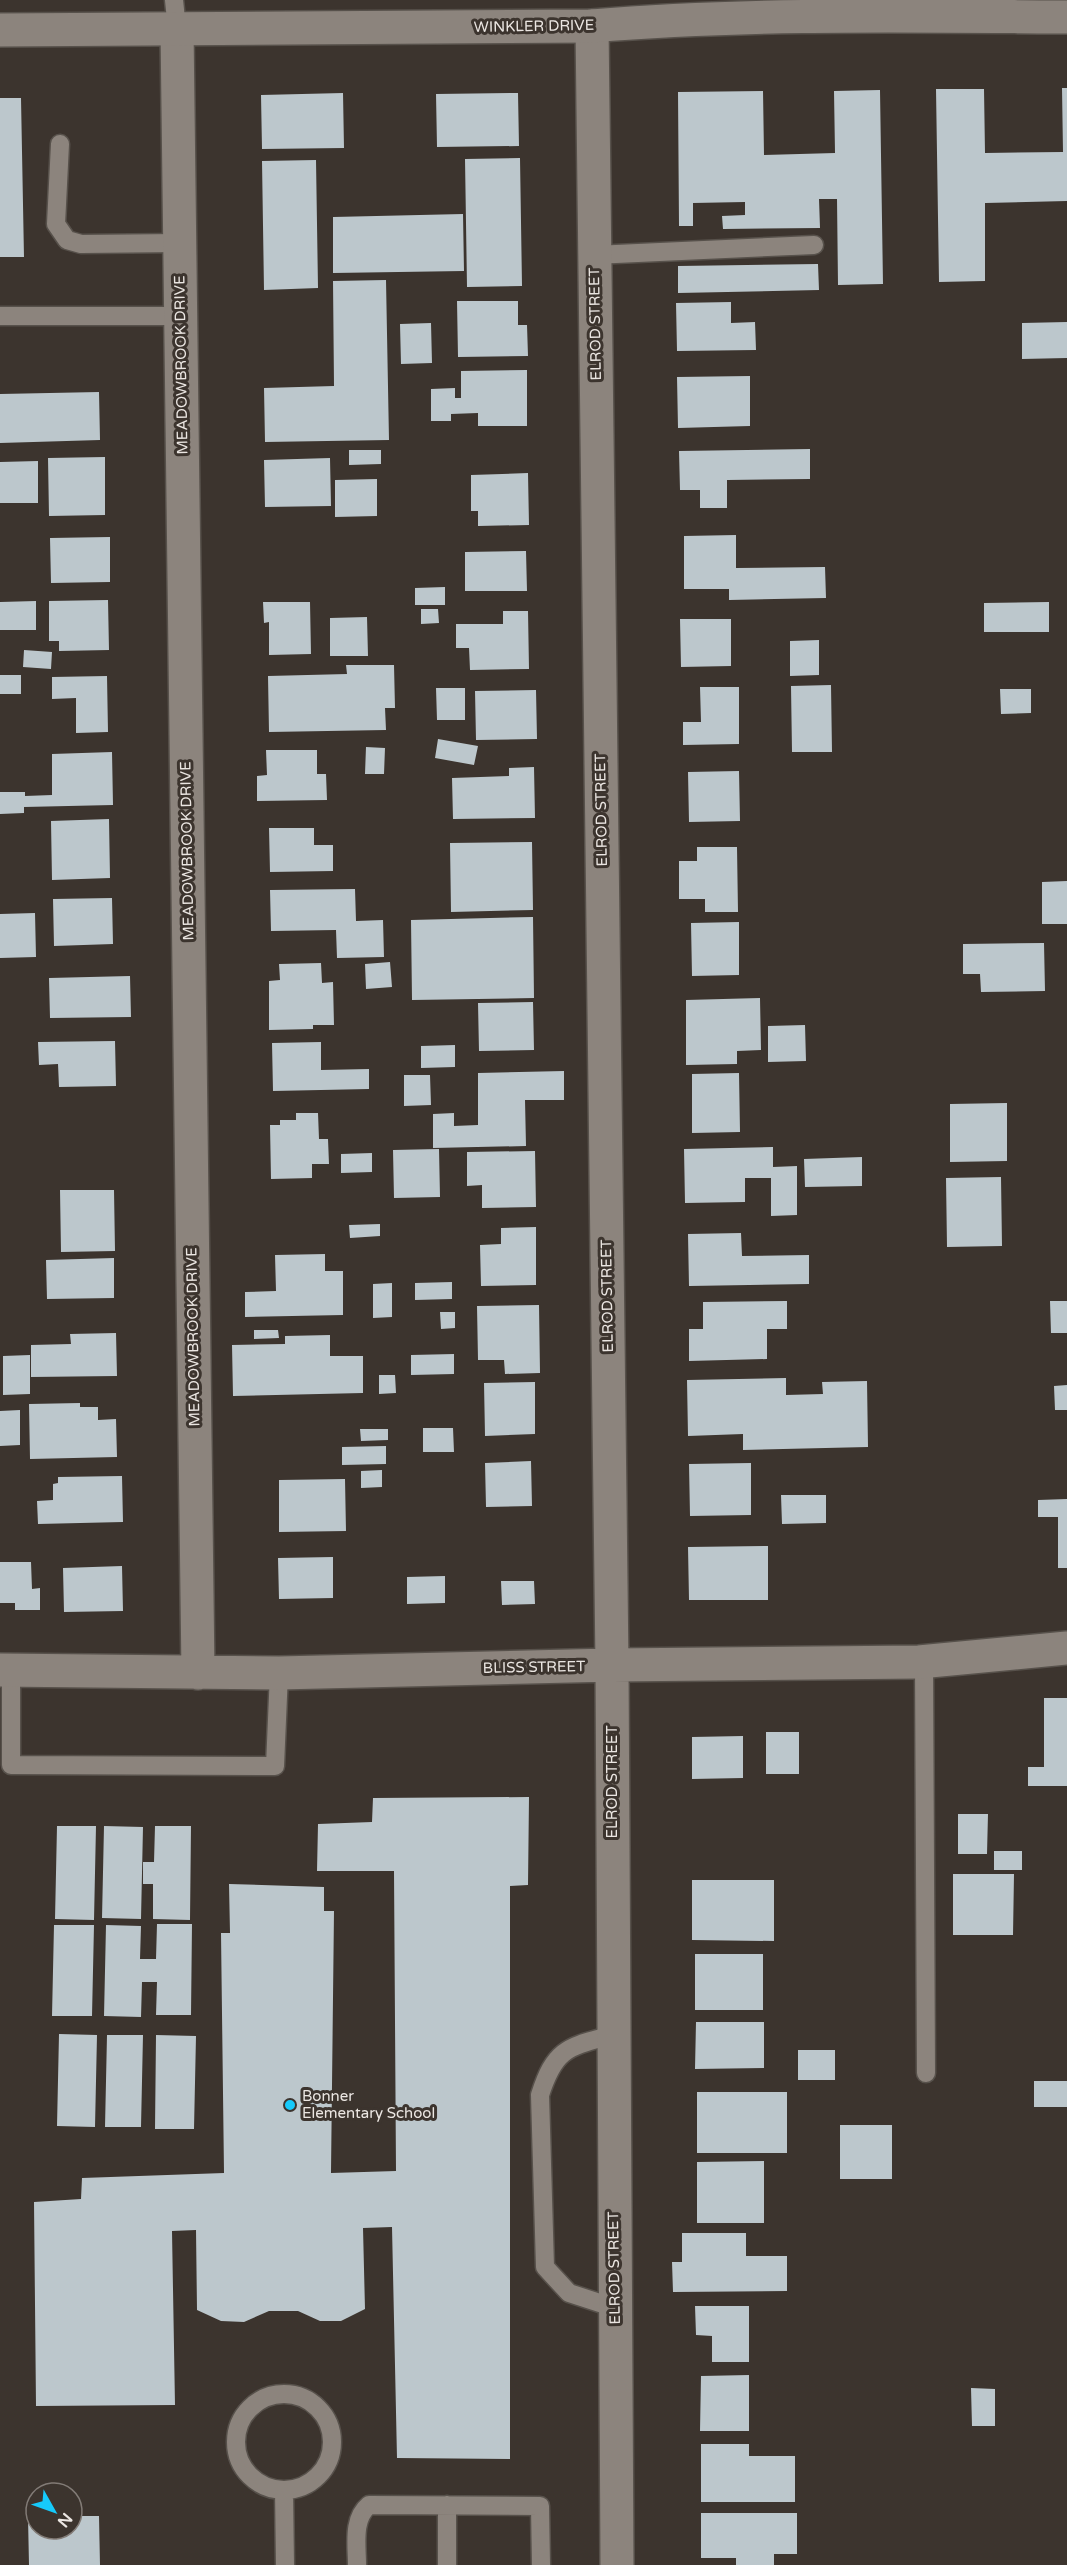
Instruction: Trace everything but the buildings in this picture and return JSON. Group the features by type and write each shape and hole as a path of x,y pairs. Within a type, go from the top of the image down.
{"street":[{"name":"WINKLER DRIVE","path":"0,30 175,14 592,27 660,10 878,8 1067,17"},
{"name":"MEADOWBROOK DRIVE","path":"175,14 198,1673"},
{"name":"ELROD STREET","path":"592,27 612,1665 612,2035 617,2565"},
{"name":"BLISS STREET","path":"5,1670 279,1673 612,1665 924,1662 1067,1648"}],"lane":[{"path":"60,144 56,224 67,240 81,244 179,243"},
{"path":"594,255 814,245"},
{"path":"0,316 180,316"},
{"path":"924,1662 926,2073"},
{"path":"5,1670 11,1765 275,1766 279,1673"},
{"path":"612,2035 570,2047 548,2069 540,2095 545,2267 569,2293 615,2308"},
{"path":"283,2393 302,2396 318,2407 328,2422 333,2441 329,2459 319,2475 303,2486 284,2490 266,2487 250,2477 239,2461 235,2442 238,2424 249,2408 264,2397 283,2393"},
{"path":"284,2490 285,2565"},
{"path":"357,2565 356,2529 361,2512 369,2505 540,2506 541,2565"},
{"path":"447,2505 447,2565"}],"place":[{"name":"Bonner Elementary School","path":"290,2105"}]}
